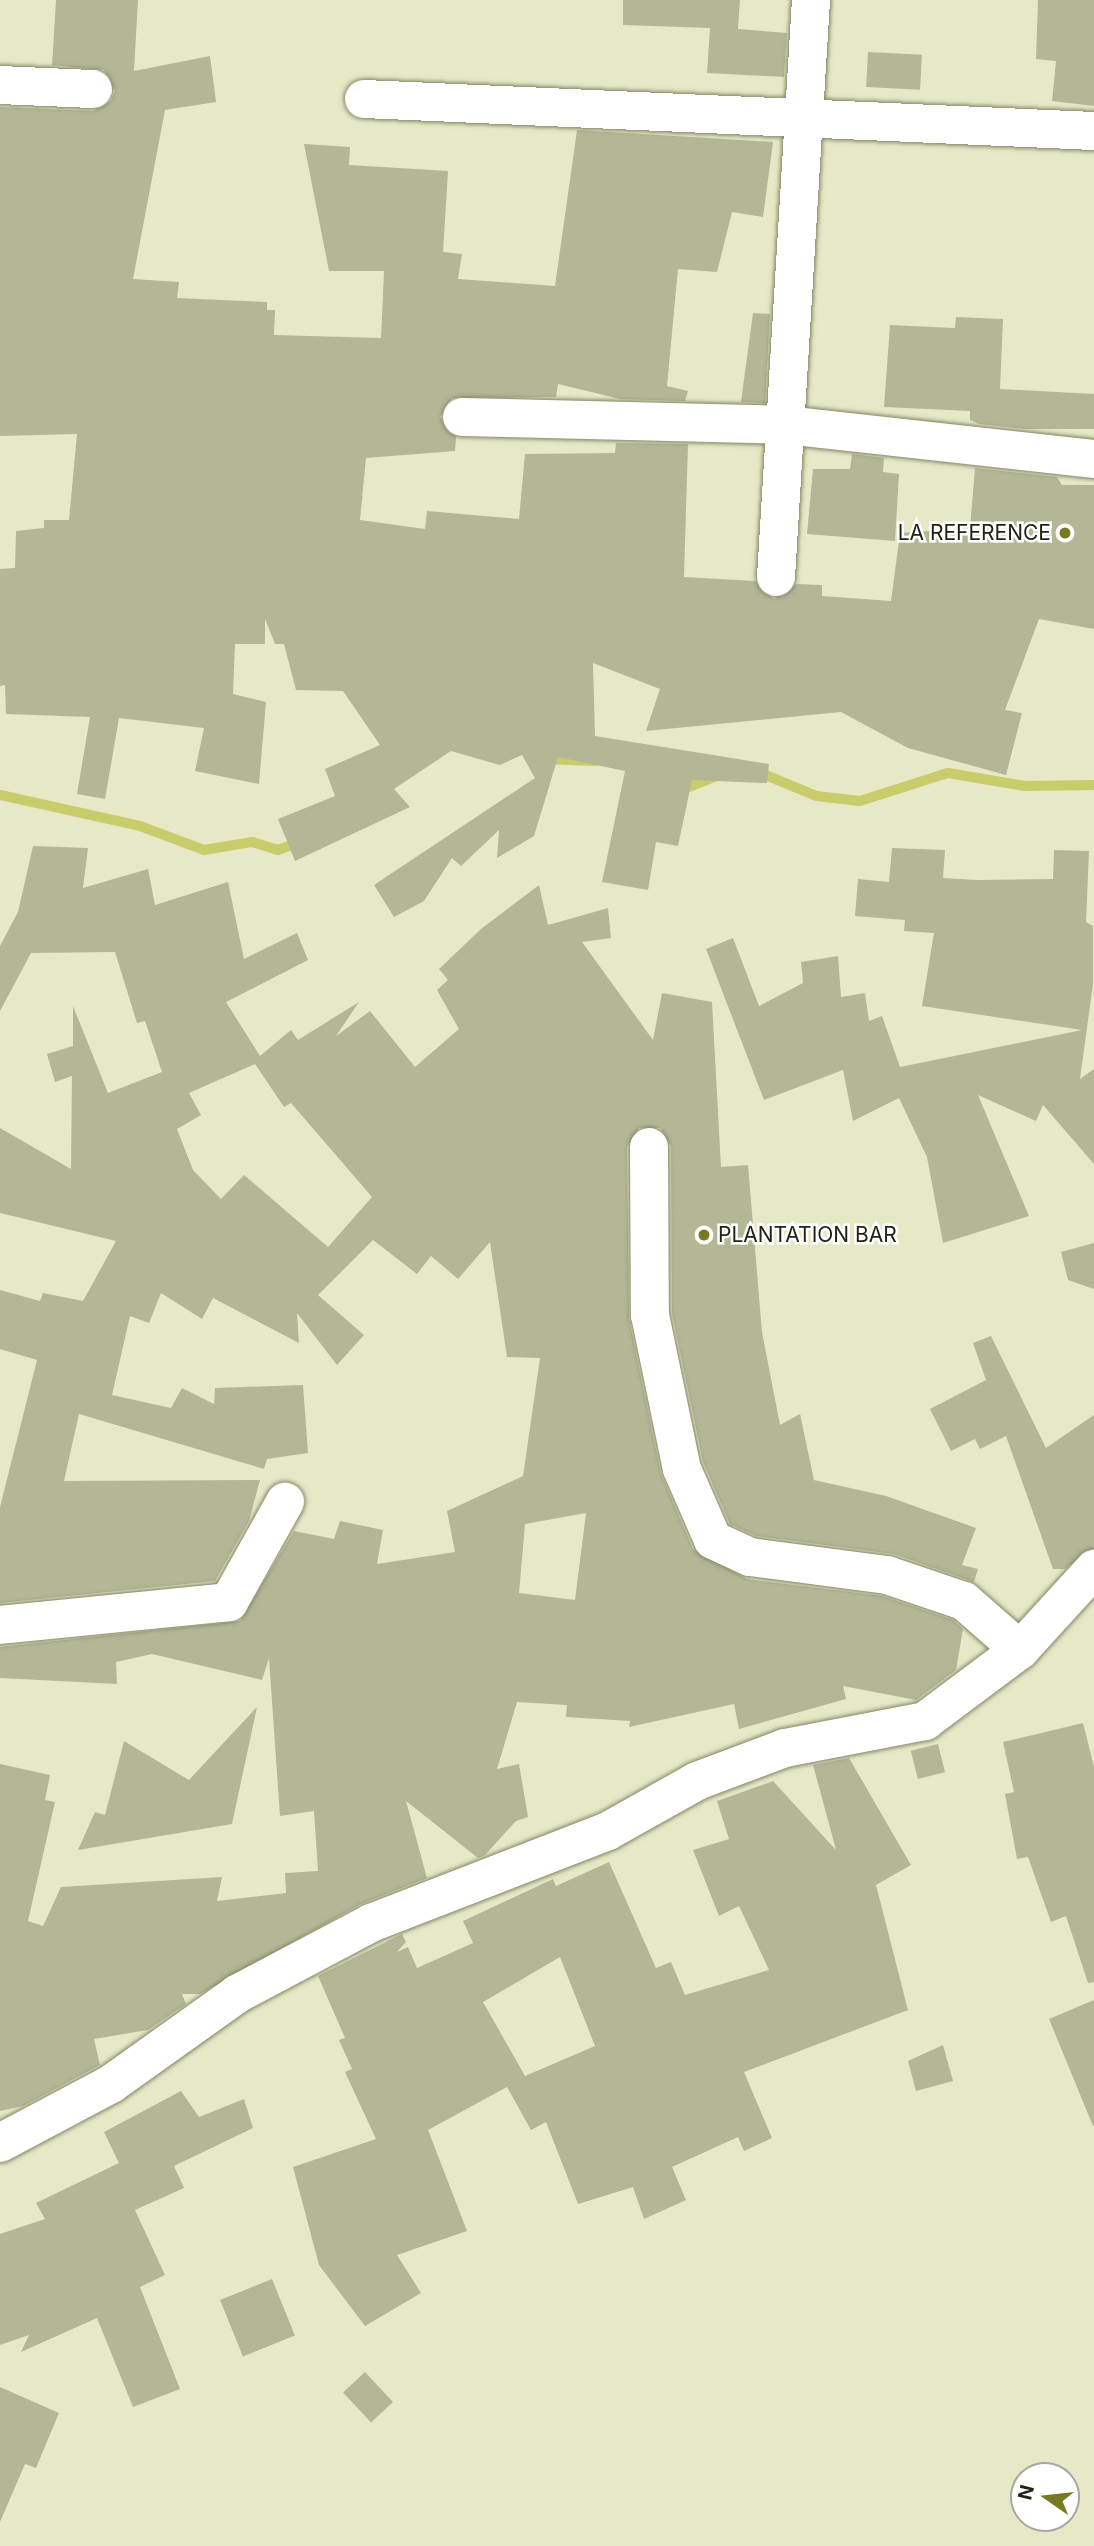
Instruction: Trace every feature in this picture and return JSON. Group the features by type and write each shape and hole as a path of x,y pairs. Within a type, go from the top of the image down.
{"street":[{"path":"776,577 811,0"},
{"path":"0,85 93,89"},
{"path":"364,99 802,115 1094,131"},
{"path":"462,417 785,425 1094,459"},
{"path":"649,1147 650,1315 682,1469 713,1540 750,1557 887,1575 964,1601 1020,1650"},
{"path":"0,1625 229,1602 285,1502"},
{"path":"0,2143 111,2084 237,1994 371,1923 608,1831 698,1781 785,1748 925,1721 1020,1650 1090,1582"}],"building":[{"path":"56,0 138,0 134,71 210,56 216,102 165,110 133,279 179,282 177,298 267,302 267,310 275,310 274,335 381,338 384,271 329,271 304,144 350,147 349,165 448,171 443,252 462,254 458,279 555,286 577,130 773,142 763,217 732,212 717,272 678,269 667,386 688,391 685,401 620,399 558,384 556,397 452,398 440,417 456,437 455,451 366,458 360,520 425,529 427,511 519,519 525,454 615,453 616,443 688,444 684,577 755,581 774,599 796,584 822,585 822,596 891,601 900,533 970,528 975,468 1057,477 1062,485 1094,485 1094,629 1039,619 1005,710 1022,713 1006,775 908,748 841,712 646,731 660,689 593,663 595,736 769,764 767,783 692,780 678,846 656,842 648,890 602,882 625,771 558,757 534,836 497,858 499,830 461,866 452,858 424,901 394,917 374,885 535,778 522,755 500,765 451,751 394,789 410,807 295,861 278,819 335,796 325,769 380,745 343,691 296,690 284,644 275,644 265,619 265,644 235,644 233,694 266,702 259,784 195,771 204,728 119,718 105,799 77,794 90,717 6,714 5,685 0,686 0,569 15,568 16,531 44,528 44,520 69,520 77,434 0,436 0,107 93,111 111,101 115,91 104,70 52,65"},
{"path":"623,0 740,0 738,29 787,33 784,77 707,73 710,28 623,25"},
{"path":"1038,0 1094,0 1094,106 1052,101 1056,61 1036,59"},
{"path":"868,52 922,55 920,90 866,87"},
{"path":"753,313 770,314 765,403 741,402"},
{"path":"956,317 1003,319 1000,389 1094,394 1094,429 1025,429 979,424 970,420 970,411 884,407 890,325 955,328"},
{"path":"852,454 884,458 883,472 899,474 895,541 807,534 813,469 850,469"},
{"path":"33,846 88,848 83,888 148,869 155,905 228,882 244,959 297,933 308,960 226,1002 260,1056 291,1030 298,1040 359,1002 336,1036 370,1011 415,1067 459,1029 437,990 448,980 439,969 481,929 539,885 548,925 608,908 611,938 582,942 653,1040 662,993 712,1002 721,1167 748,1165 762,1332 780,1425 800,1414 814,1480 886,1496 976,1528 962,1565 978,1569 974,1582 894,1554 756,1536 730,1524 703,1462 672,1313 671,1146 660,1128 639,1128 627,1147 629,1319 661,1474 693,1549 747,1579 882,1596 953,1620 963,1629 956,1670 916,1700 843,1686 846,1699 739,1729 734,1704 629,1727 630,1721 566,1717 567,1705 517,1702 497,1769 519,1764 528,1817 516,1821 485,1855 478,1858 406,1801 427,1878 361,1904 200,1994 182,1994 186,2004 148,2030 94,2039 100,2065 23,2106 0,2111 0,1764 50,1775 45,1800 55,1802 28,1921 43,1926 61,1887 222,1877 217,1901 286,1893 285,1873 318,1871 314,1811 280,1816 269,1658 262,1680 152,1654 116,1662 117,1684 0,1678 0,1647 240,1621 294,1531 334,1539 340,1521 383,1530 377,1564 455,1552 447,1511 523,1476 540,1358 507,1357 490,1242 458,1279 431,1256 417,1274 373,1240 318,1295 364,1335 337,1365 297,1313 299,1343 213,1298 202,1319 161,1293 149,1323 130,1316 112,1395 171,1408 182,1388 214,1404 215,1388 303,1385 308,1453 267,1459 264,1469 79,1414 64,1481 260,1480 249,1521 215,1581 0,1603 0,1507 37,1360 0,1349 0,1290 40,1301 43,1293 83,1301 116,1241 0,1213 0,1128 71,1169 72,1076 55,1082 47,1054 73,1046 73,1006 108,1093 162,1072 145,1021 137,1023 115,952 31,953 0,1011 0,946 18,912","holes":["255,1064 284,1107 291,1103 372,1197 328,1247 244,1175 221,1199 193,1170 177,1129 201,1115 189,1093","586,1513 575,1600 519,1593 525,1524"]},
{"path":"892,848 945,850 943,878 977,880 1053,879 1054,850 1089,851 1086,922 1093,926 1093,984 1080,1079 1094,1069 1094,1164 1043,1105 1036,1121 978,1095 1029,1216 943,1243 927,1157 899,1098 853,1121 843,1070 764,1100 706,949 733,938 759,1006 803,983 801,962 838,956 841,997 865,993 869,1021 882,1016 900,1067 1082,1030 922,1006 934,933 904,931 905,920 855,916 858,879 889,882"},
{"path":"1094,1243 1094,1289 1068,1280 1061,1252"},
{"path":"991,1336 1046,1448 1094,1415 1094,1548 1065,1569 1053,1569 1006,1436 980,1449 975,1439 951,1451 930,1409 986,1380 973,1343"},
{"path":"257,1707 232,1824 78,1850 95,1812 105,1815 124,1741 189,1780"},
{"path":"1083,1723 1094,1767 1094,1982 1088,1983 1066,1916 1051,1922 1028,1857 1017,1859 1005,1794 1014,1792 1003,1742"},
{"path":"938,1744 945,1772 918,1779 911,1751"},
{"path":"849,1758 911,1865 876,1885 908,2010 744,2072 772,2138 744,2151 738,2137 672,2167 686,2200 644,2219 633,2187 578,2204 546,2122 531,2130 507,2087 428,2130 467,2231 397,2255 421,2293 365,2326 319,2265 293,2167 376,2139 345,2072 352,2069 339,2040 345,2038 318,1976 402,1934 406,1942 397,1952 408,1947 417,1968 473,1943 463,1921 553,1879 556,1886 609,1862 656,1968 671,1962 685,1995 769,1970 739,1906 719,1916 693,1850 729,1839 717,1801 773,1781 836,1850 813,1765","holes":["560,1957 595,2046 525,2076 483,2002"]},
{"path":"1094,2000 1094,2126 1093,2126 1049,2019"},
{"path":"943,2045 953,2081 916,2091 908,2061"},
{"path":"181,2091 199,2117 244,2099 253,2128 174,2166 184,2188 135,2210 165,2275 140,2287 180,2389 133,2407 97,2318 21,2352 29,2335 0,2345 0,2234 45,2219 36,2203 119,2163 104,2132"},
{"path":"272,2279 295,2336 243,2357 220,2300"},
{"path":"365,2372 393,2402 371,2422 343,2392"},
{"path":"0,2387 59,2413 36,2468 25,2464 0,2522"}],"waterway":[{"path":"546,759 595,761"},
{"path":"756,771 816,796 860,801 948,773 1025,786 1094,785"},
{"path":"679,791 716,776"},
{"path":"0,795 140,826 204,850 252,842 278,850 300,842"}],"place":[{"name":"LA REFERENCE","path":"1065,533"},
{"name":"PLANTATION BAR","path":"704,1235"}]}
